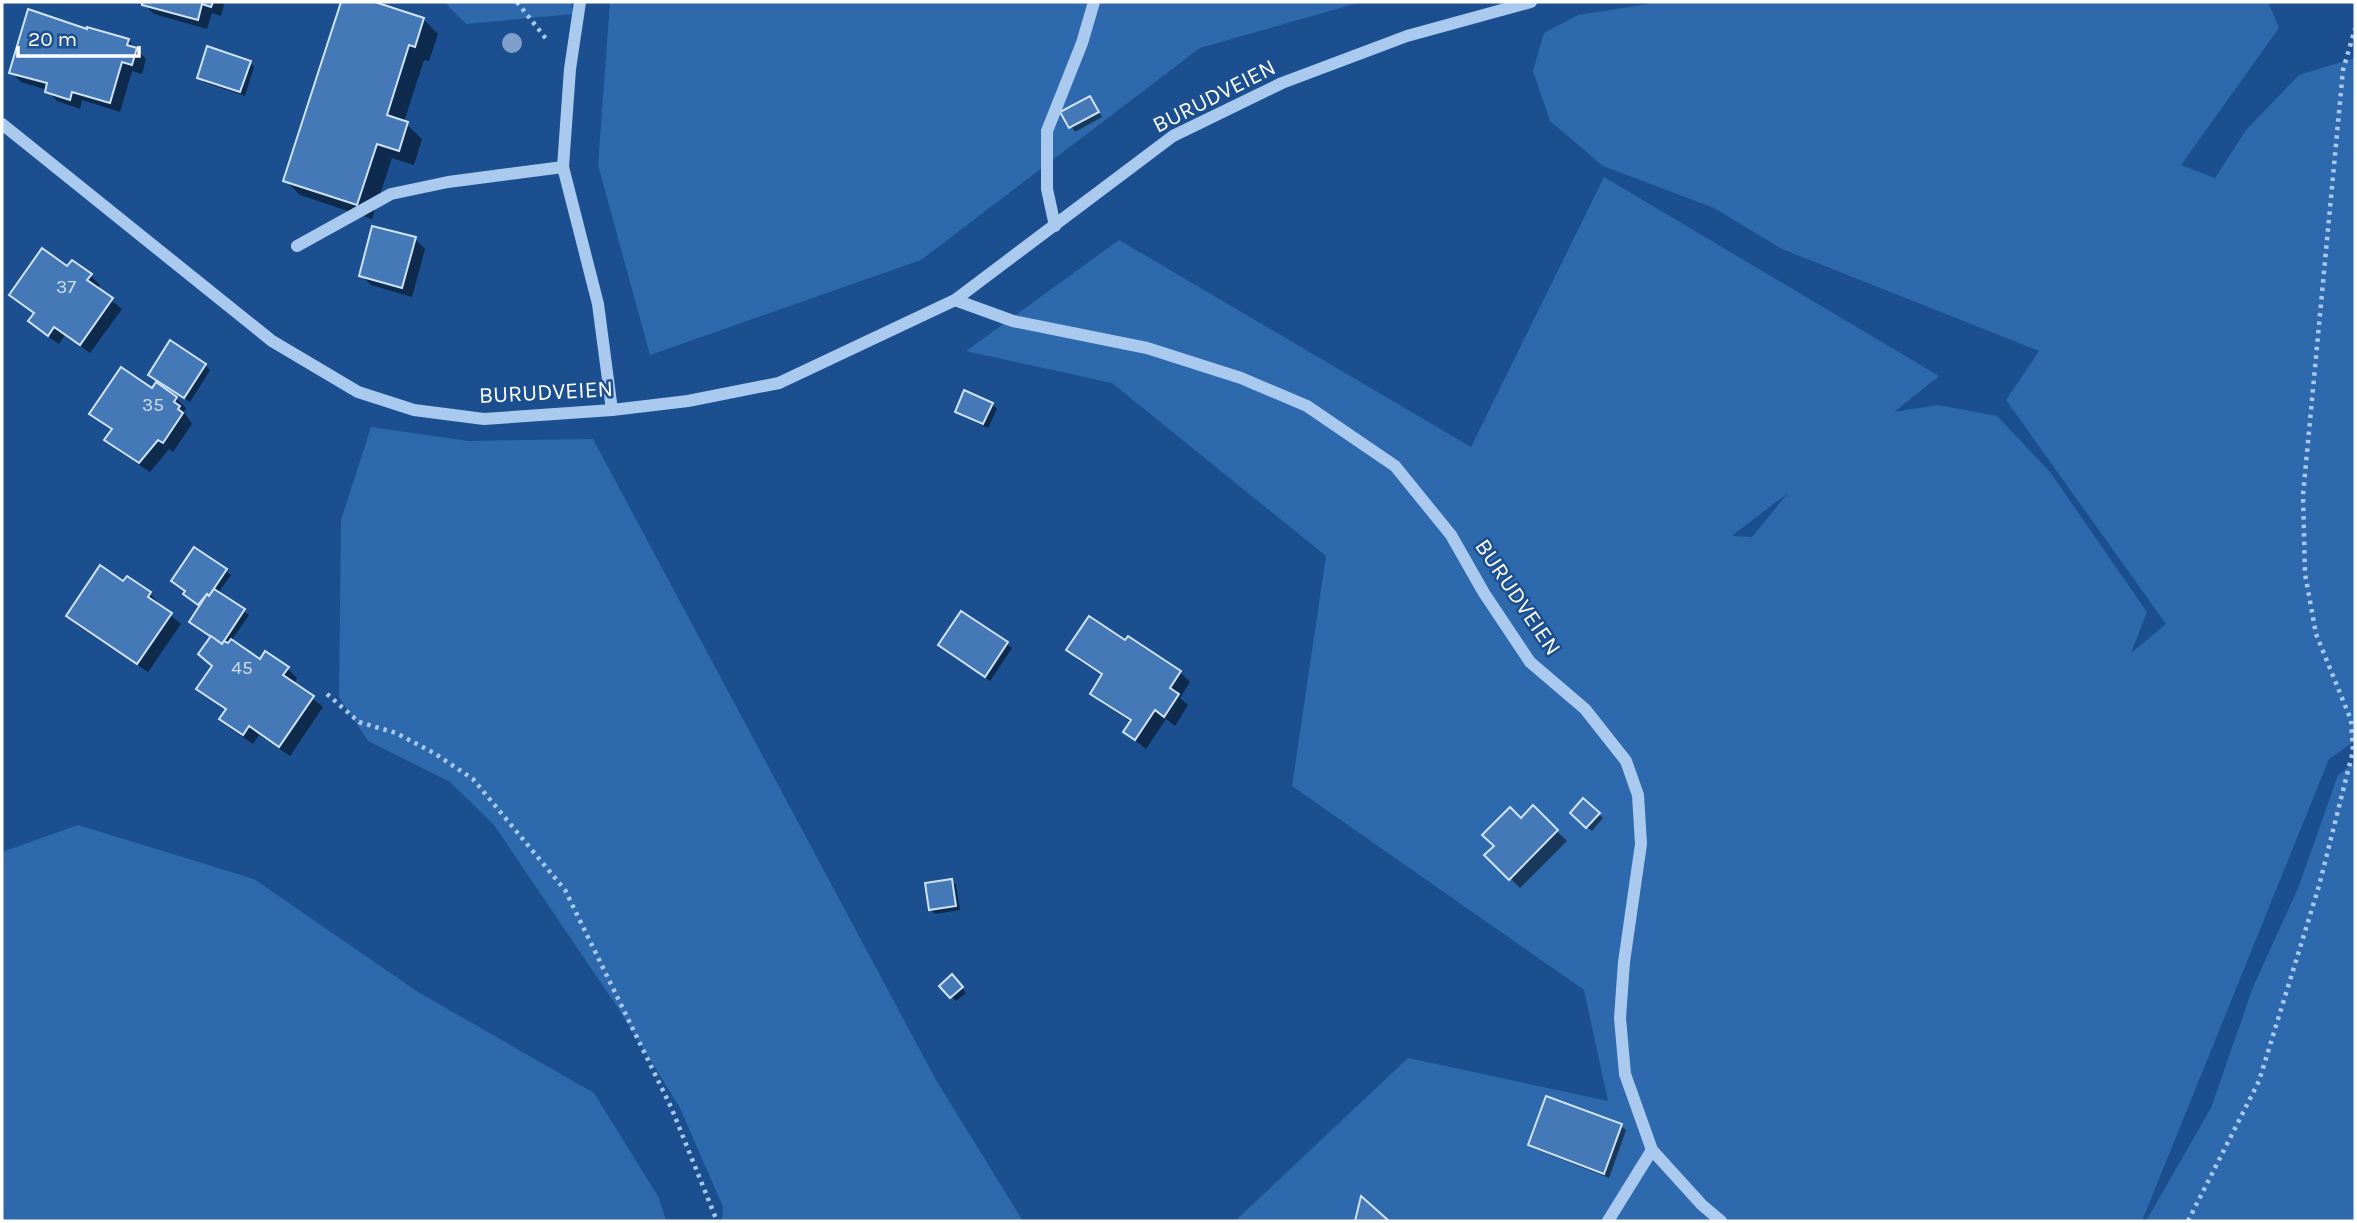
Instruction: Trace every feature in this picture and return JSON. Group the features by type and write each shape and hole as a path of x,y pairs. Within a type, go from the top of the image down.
{"street":[{"path":"580,2 570,69 563,167 598,304 612,410"},
{"path":"1055,226 1047,189 1047,131 1082,43 1094,2"},
{"name":"BURUDVEIEN","path":"2,124 272,341 358,392 414,410 484,419 612,410 688,401 779,383 955,300 1173,136 1282,83 1407,36 1531,2"},
{"path":"297,246 391,194 448,182 563,167"},
{"name":"BURUDVEIEN","path":"955,300 1013,321 1147,348 1241,378 1307,406 1395,466 1403,475 1451,535 1484,593 1530,662 1585,709 1626,761 1638,795 1641,844 1624,962 1620,1018 1625,1074 1651,1150 1702,1205 1721,1221"},
{"path":"1608,1221 1651,1150"}],"path":[{"path":"517,2 570,69"},
{"path":"2188,1221 2259,1081 2319,886 2353,751 2351,720 2316,634 2305,574 2303,495 2343,70 2355,29"},
{"path":"327,694 359,722 396,733 434,753 473,779 565,890 671,1107 717,1221"}],"shaded area":[{"path":"444,2 571,2 573,14 466,24"},
{"path":"610,2 1361,2 1200,48 921,260 650,355 598,165"},
{"path":"1661,2 2268,2 2279,28 2181,165 2215,178 2246,130 2299,75 2355,58 2355,741 2329,759 2142,1221 1235,1221 1408,1058 1608,1101 1584,990 1292,786 1326,556 1112,383 966,351 1119,240 1471,447 1604,177 1939,376 1894,412 1938,405 1997,416 2050,472 2147,612 2131,653 2166,624 2006,400 2039,351 1782,249 1714,208 1603,166 1550,121 1533,71 1544,33 1578,15","holes":["1788,493 1752,537 1733,535"]},
{"path":"371,427 468,441 593,439 936,1080 1023,1221 722,1221 723,1207 680,1108 620,1011 494,825 450,782 368,741 339,697 341,520"},
{"path":"2355,762 2355,1221 2146,1221 2211,1108 2253,987 2299,886 2338,775"},
{"path":"78,825 254,879 418,992 594,1093 659,1198 666,1221 2,1221 2,852"}],"building":[{"path":"142,2 213,2 211,7 202,4 198,20 142,5"},
{"path":"341,2 375,2 424,18 415,47 409,45 387,115 408,122 399,151 377,144 357,205 283,181"},
{"path":"28,9 87,29 129,39 127,45 137,48 132,65 122,62 110,103 72,92 70,100 45,92 47,83 9,73"},
{"path":"207,46 251,61 240,92 197,78"},
{"path":"1090,96 1099,112 1069,128 1060,112"},
{"path":"372,226 416,237 402,288 359,276"},
{"path":"42,248 67,266 72,260 92,274 87,280 113,298 80,345 54,327 48,336 28,321 34,313 9,295"},
{"path":"170,340 206,364 184,398 148,375"},
{"path":"121,367 152,388 156,382 177,397 174,402 180,406 178,409 183,413 163,443 158,440 139,463 104,440 112,429 89,414"},
{"path":"964,390 993,403 983,424 955,412"},
{"path":"194,547 227,569 209,596 207,594 198,605 171,581"},
{"path":"100,565 123,581 127,576 151,592 148,597 172,613 137,664 66,616"},
{"path":"214,589 245,609 222,644 189,622 207,594 209,596"},
{"path":"961,611 1008,642 985,677 938,645"},
{"path":"1089,616 1125,640 1128,636 1181,671 1170,688 1179,694 1164,717 1155,710 1135,740 1123,732 1131,720 1090,694 1102,674 1066,650"},
{"path":"211,636 222,644 231,639 260,659 265,651 289,667 283,675 314,696 279,747 249,726 243,735 219,719 226,709 196,689 212,666 198,654"},
{"path":"1583,798 1600,813 1586,828 1570,813"},
{"path":"1533,805 1558,830 1509,880 1484,855 1494,846 1482,835 1510,807 1521,818"},
{"path":"952,879 956,906 929,910 925,883"},
{"path":"952,974 963,987 950,998 939,986"},
{"path":"1546,1096 1622,1124 1604,1174 1528,1145"},
{"path":"1361,1196 1389,1221 1355,1221"}]}
